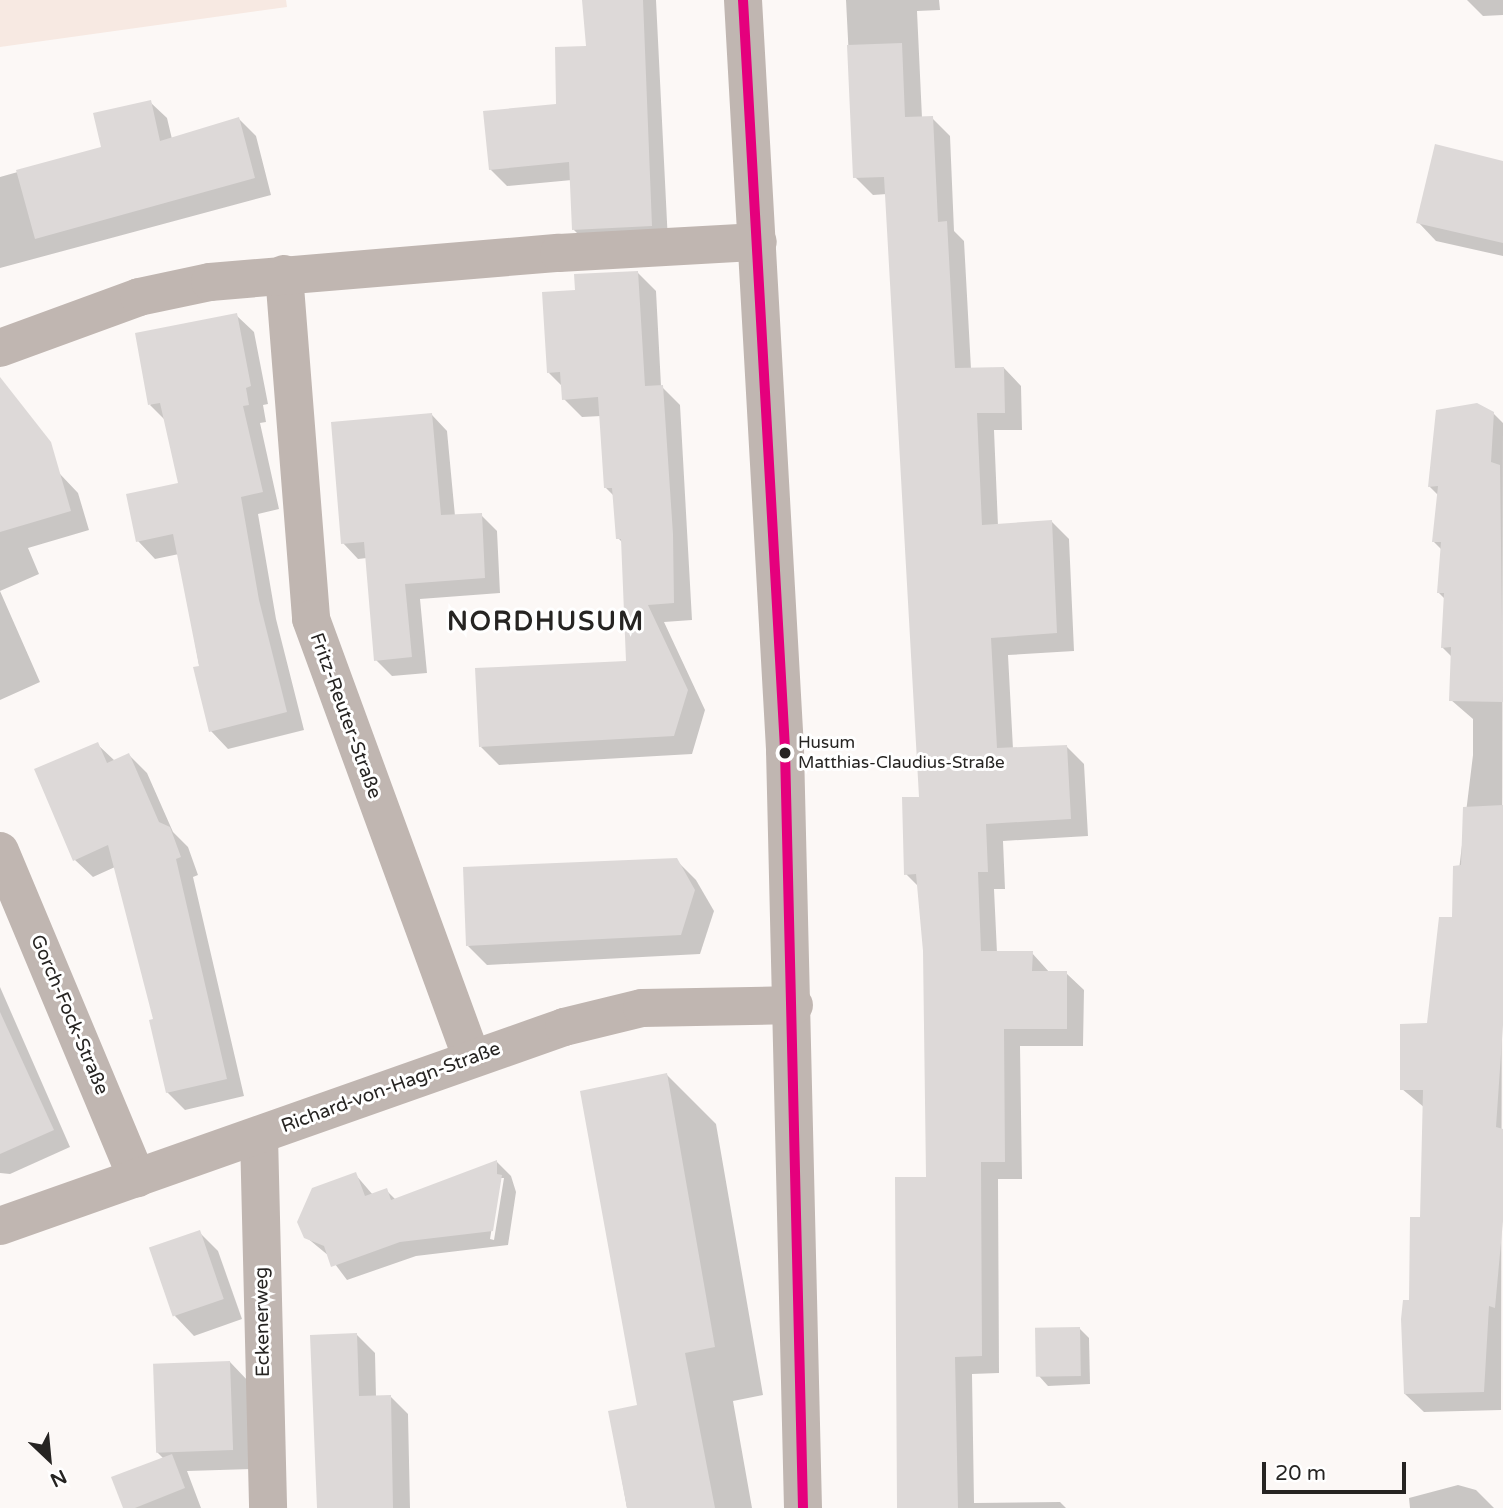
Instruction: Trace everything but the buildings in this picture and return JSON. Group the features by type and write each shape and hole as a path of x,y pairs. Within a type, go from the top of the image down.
{"street":[{"path":"743,0 786,750 794,1005 803,1508"},
{"path":"0,348 139,297 210,282 284,274 758,242"},
{"name":"Fritz-Reuter-Straße","path":"284,274 311,619 472,1058"},
{"name":"Gorch-Fock-Straße","path":"0,850 137,1179"},
{"name":"Richard-von-Hagn-Straße","path":"0,1226 564,1027 642,1008 794,1005"},
{"name":"Eckenerweg","path":"259,1136 268,1508"}],"shaded area":[{"path":"0,0 286,0 287,7 0,47"}],"transit line":[{"path":"743,0 785,750 803,1508"}],"place":[{"name":"Husum Matthias-Claudius-Straße","path":"785,753"}],"district":[{"name":"NORDHUSUM","path":"546,622"}]}
